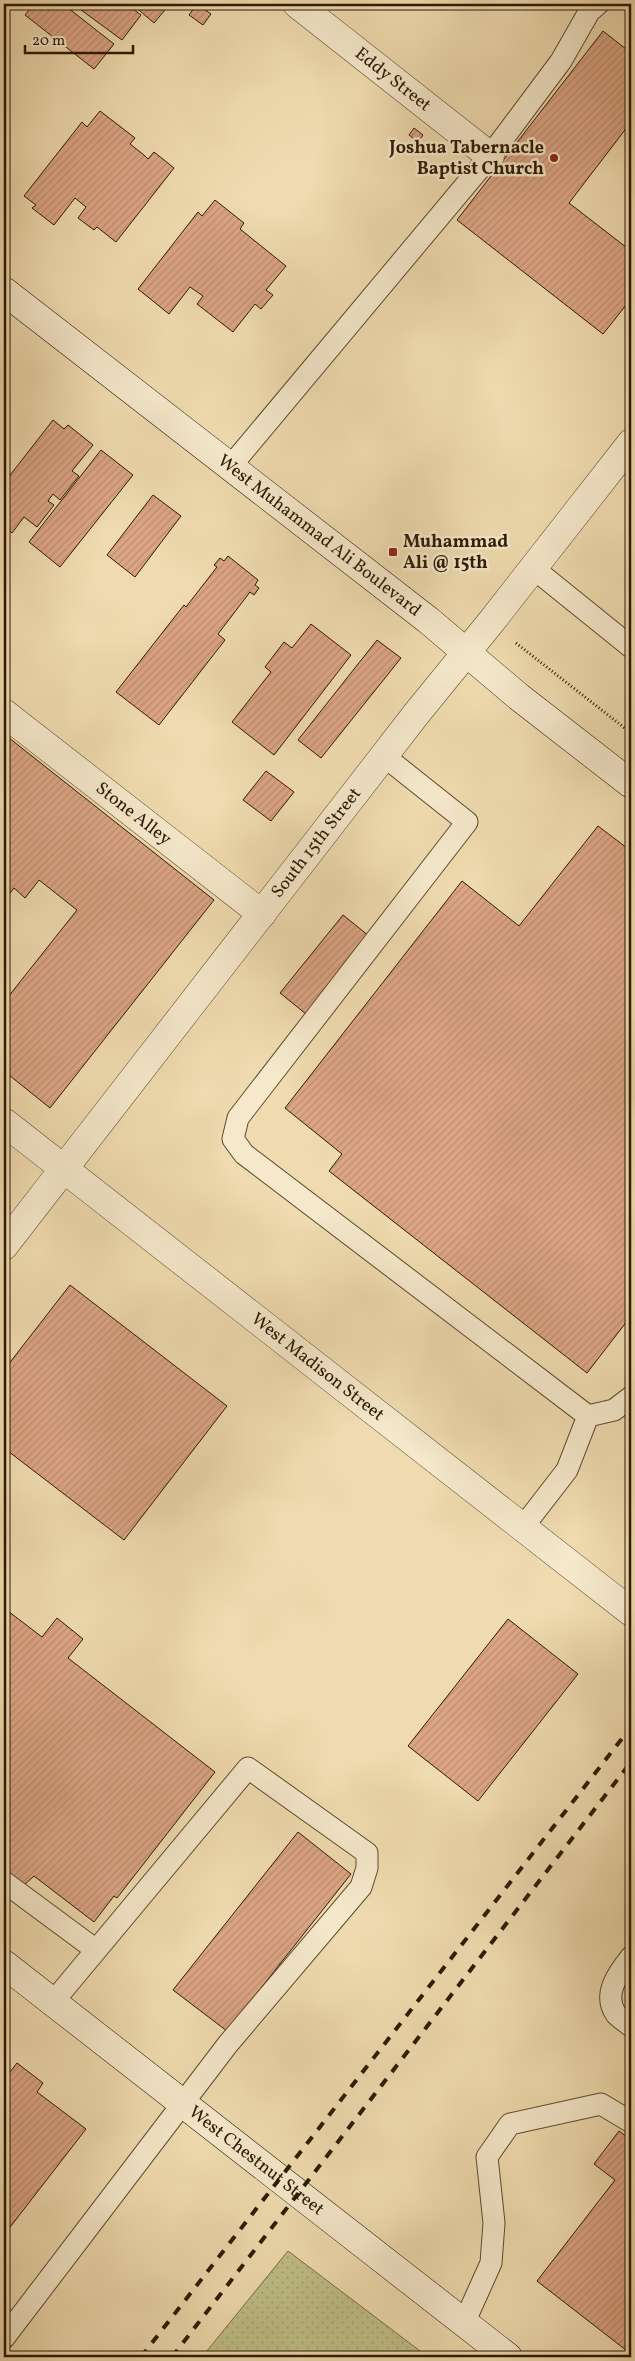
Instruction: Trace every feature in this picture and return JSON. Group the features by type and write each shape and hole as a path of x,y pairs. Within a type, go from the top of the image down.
{"street":[{"name":"Eddy Street","path":"296,4 490,156"},
{"name":"West Muhammad Ali Boulevard","path":"4,291 466,652 519,697 631,784"},
{"name":"South 15th Street","path":"4,1246 384,756 631,443"},
{"name":"Stone Alley","path":"4,713 262,914"},
{"name":"West Madison Street","path":"4,1122 631,1612"},
{"name":"West Chestnut Street","path":"4,1964 508,2357"}],"lane":[{"path":"230,467 490,156 561,61 590,12 598,4"},
{"path":"533,568 631,647"},
{"path":"384,756 467,822 238,1118 233,1139 244,1154 588,1416"},
{"path":"588,1416 614,1410 631,1397"},
{"path":"523,1527 567,1470 588,1416"},
{"path":"4,2338 181,2102 234,2036 361,1887 367,1868 367,1853 248,1768 53,2002"},
{"path":"4,1882 96,1950"},
{"path":"631,1957 618,1973 611,1992 616,2013 631,2026"},
{"path":"464,2323 491,2263 494,2223 486,2157 510,2124 601,2104 631,2122"}],"path":[{"path":"514,642 631,733"}],"shaded area":[{"path":"288,2251 428,2357 202,2357"}],"building":[{"path":"34,4 63,4 114,44 94,69 25,15"},
{"path":"73,4 126,4 141,15 122,40"},
{"path":"132,4 170,4 154,23"},
{"path":"197,4 211,14 203,25 189,15"},
{"name":"Joshua Tabernacle Baptist Church","path":"603,31 631,53 631,122 569,203 631,251 631,299 603,334 457,220"},
{"path":"100,111 135,138 130,144 148,159 154,152 174,168 116,242 97,227 94,230 78,218 86,207 75,198 54,225 32,208 36,205 24,196 82,122 87,127"},
{"path":"414,128 423,135 418,142 409,135"},
{"path":"215,200 244,223 240,229 286,266 266,290 273,295 261,309 255,304 233,332 197,304 203,296 190,287 169,314 138,289 198,212 202,216"},
{"path":"53,420 64,429 68,425 93,445 72,471 79,476 60,500 53,494 48,501 54,505 37,527 24,517 12,533 4,526 4,483"},
{"path":"101,450 133,475 60,567 29,542"},
{"path":"153,495 181,516 135,577 107,555"},
{"path":"228,556 258,580 255,585 259,588 254,595 250,592 218,634 225,640 159,725 116,692 184,605 186,607 217,567 214,565 220,558 224,561"},
{"path":"311,624 351,655 274,755 232,722 271,672 265,667 284,642 292,648"},
{"path":"377,640 401,658 321,758 298,740"},
{"path":"4,734 214,900 50,1108 4,1071 4,1002 77,910 39,880 25,898 14,888 4,901"},
{"path":"266,771 294,792 271,821 243,800"},
{"path":"598,826 631,851 631,1316 587,1373 329,1171 342,1154 285,1108 462,881 519,926"},
{"path":"343,915 369,936 306,1014 280,993"},
{"path":"70,1285 227,1406 124,1540 4,1448 4,1370"},
{"path":"4,1608 42,1637 57,1618 83,1639 68,1658 215,1772 117,1898 114,1896 94,1922 34,1876 23,1886 4,1871"},
{"path":"508,1619 578,1674 478,1801 408,1746"},
{"path":"298,1832 351,1874 227,2031 173,1990"},
{"path":"17,2063 43,2083 37,2092 86,2129 4,2235 4,2068 10,2072"},
{"path":"619,2131 631,2140 631,2354 537,2281 615,2180 594,2164"}],"railway":[{"path":"141,2357 631,1727"},
{"path":"172,2357 631,1762"}],"place":[{"name":"Joshua Tabernacle Baptist Church","path":"554,158"},
{"name":"Muhammad Ali @ 15th","path":"393,552"}]}
